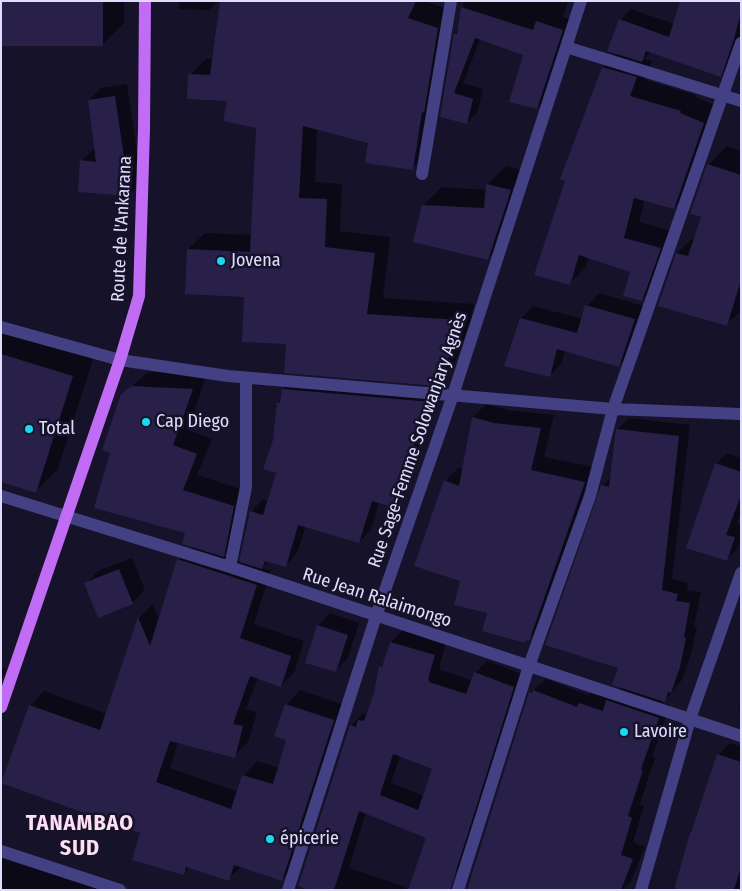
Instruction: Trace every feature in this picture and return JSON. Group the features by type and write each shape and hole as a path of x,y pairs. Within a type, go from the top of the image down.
{"main road":[{"name":"Route de l'Ankarana","path":"1,707 120,360 139,296 144,128 145,1"}],"street":[{"path":"422,174 451,1"},
{"name":"Rue Sage-Femme Solowanjary Agnès","path":"288,890 376,616 453,395 581,1"},
{"path":"458,890 529,666 590,496 613,409 741,43"},
{"path":"566,46 741,101"},
{"path":"1,326 120,360 246,378 613,409 741,414"},
{"path":"230,567 246,486 246,378"},
{"name":"Rue Jean Ralaimongo","path":"1,496 230,567 741,736"},
{"path":"641,890 690,720 741,573"},
{"path":"1,851 120,890"}],"building":[{"path":"2,1 103,1 103,46 1,46"},
{"path":"220,1 416,1 408,18 438,28 413,170 365,163 368,143 303,126 299,198 327,199 325,247 375,253 367,314 459,320 454,344 437,386 284,373 286,344 242,342 244,297 185,294 187,249 250,252 256,128 223,121 227,101 187,99 188,74 210,75"},
{"path":"680,1 741,1 741,12 734,39 721,77 646,51 642,62 607,51 619,19 669,37"},
{"path":"461,7 533,30 536,21 563,30 537,109 509,102 523,55 475,38 454,93 473,99 467,124 440,117 454,33 457,34"},
{"path":"602,67 637,77 630,96 681,111 680,113 704,123 674,209 634,198 624,238 661,248 642,301 623,296 630,272 579,255 570,285 534,275 565,181 560,179"},
{"path":"115,96 125,164 133,165 130,196 78,192 80,160 96,162 88,100"},
{"path":"707,164 741,175 741,280 727,326 658,306 676,253 688,256 701,217 690,214"},
{"path":"486,184 511,190 488,260 413,242 422,205 484,208"},
{"path":"585,305 635,319 619,367 557,349 550,377 504,366 520,318 577,333"},
{"name":"Total","path":"1,354 73,376 36,493 1,482"},
{"path":"132,386 193,389 173,445 197,454 183,490 234,506 224,557 182,544 185,533 94,508 110,453 102,450 121,394"},
{"path":"282,389 431,402 400,481 392,507 372,501 359,543 298,525 286,567 265,561 262,569 239,562 250,511 263,515 276,473 263,469 273,440 277,403 280,403"},
{"path":"472,417 494,423 541,428 531,470 585,482 529,641 526,640 525,643 482,631 487,613 454,605 460,581 414,566 444,480 459,486"},
{"path":"616,429 679,436 662,590 678,594 676,601 690,603 680,667 671,693 668,692 665,702 612,685 618,668 545,645 601,485 609,487"},
{"path":"715,463 741,472 741,495 726,535 735,537 727,561 686,548"},
{"path":"177,559 257,585 240,638 291,656 281,687 250,676 233,724 243,726 235,758 170,741 156,782 231,809 242,775 273,784 286,740 274,736 285,704 334,720 282,881 234,865 229,881 186,867 184,875 132,860 140,833 1,783 29,705 100,730 138,617 150,646"},
{"path":"119,569 133,604 98,618 84,583"},
{"path":"317,625 348,635 336,672 305,663"},
{"path":"390,642 435,655 428,679 429,682 466,694 474,672 514,687 450,890 408,890 426,838 359,811 334,890 309,890 298,886 350,725 356,727 358,720 364,721 374,693 379,666 382,667","holes":["393,754 432,769 418,810 380,795"]},
{"path":"533,690 577,707 579,703 603,711 606,700 659,718 641,769 643,770 628,816 632,818 621,855 633,859 621,890 467,890 529,692 532,693"},
{"path":"717,754 741,762 741,867 734,890 674,890 690,833"}],"place":[{"name":"Jovena","path":"221,261"},
{"name":"Cap Diego","path":"146,422"},
{"name":"Total","path":"29,429"},
{"name":"Lavoire","path":"624,732"},
{"name":"épicerie","path":"270,839"}],"district":[{"name":"TANAMBAO SUD","path":"80,836"}]}
